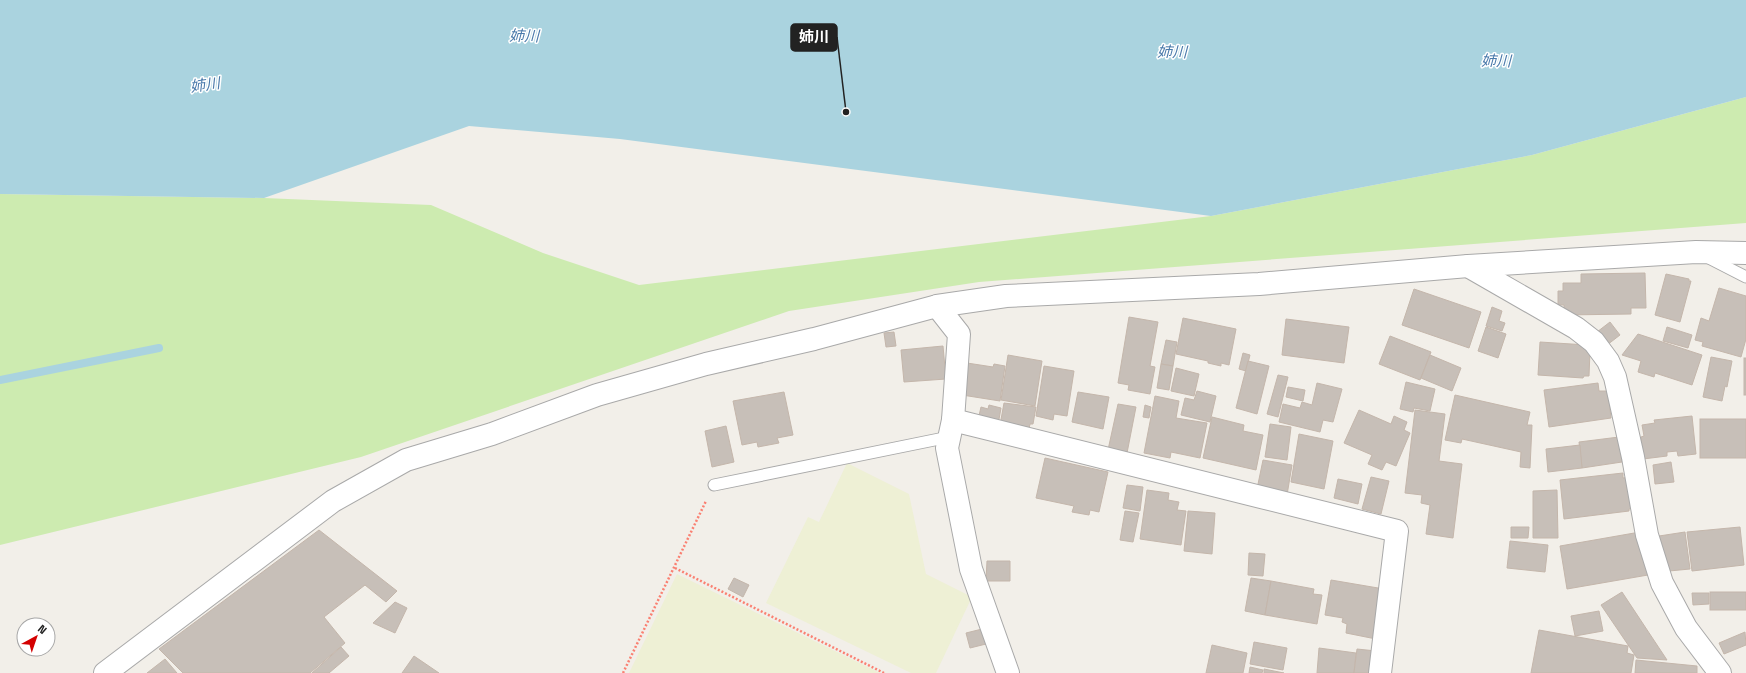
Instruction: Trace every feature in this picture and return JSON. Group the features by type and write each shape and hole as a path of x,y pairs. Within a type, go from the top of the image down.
{"street":[{"path":"105,673 333,502 406,460 492,434 597,395 691,368 814,339 937,306 1006,296 1259,284 1468,266 1696,252 1746,253"},
{"path":"1468,266 1576,328 1594,342 1608,361 1615,377 1633,457 1648,535 1662,583 1686,628 1720,673"},
{"path":"937,306 959,334 951,429 946,448 971,569 1008,673"},
{"path":"951,429 1397,531 1380,673"}],"lane":[{"path":"1696,252 1746,277"},
{"path":"714,485 951,429"}],"path":[{"path":"623,673 714,485"},
{"path":"675,568 884,673"}],"green space":[{"path":"1746,97 1746,223 979,282 789,311 361,457 0,545 0,194 264,198 431,205 543,253 639,285 1211,216 1532,155"},
{"path":"847,463 909,494 926,574 972,597 936,673 911,673 766,603 808,517 819,522"},
{"path":"677,574 880,673 629,673"}],"water":[{"name":"姉川","path":"0,0 1746,0 1746,97 1532,155 1211,216 620,139 469,126 264,198 0,194"}],"building":[{"path":"1645,273 1646,308 1631,308 1631,314 1564,315 1564,305 1558,305 1558,291 1563,291 1563,283 1581,283 1581,274"},
{"path":"1666,274 1689,279 1689,281 1691,281 1680,322 1655,315"},
{"path":"1719,288 1746,296 1746,339 1741,357 1702,346 1703,342 1695,340 1701,318 1709,321"},
{"path":"1414,289 1481,312 1469,348 1402,325"},
{"path":"1492,307 1502,311 1499,321 1505,323 1502,331 1486,326"},
{"path":"1129,317 1158,322 1150,366 1155,367 1150,394 1128,390 1129,385 1118,383"},
{"path":"1183,318 1236,329 1229,365 1221,363 1221,366 1208,363 1208,361 1176,354"},
{"path":"1286,319 1349,327 1344,363 1282,355"},
{"path":"1610,322 1620,335 1607,345 1597,332"},
{"path":"1486,327 1506,334 1498,358 1478,351"},
{"path":"1667,327 1692,335 1688,348 1663,341"},
{"path":"894,332 896,346 886,347 884,333"},
{"path":"1638,334 1702,355 1692,385 1655,373 1654,377 1638,372 1641,361 1622,355"},
{"path":"1390,336 1431,352 1420,380 1379,364"},
{"path":"1166,340 1177,342 1173,366 1161,364"},
{"path":"1540,342 1587,345 1590,351 1589,376 1584,376 1583,378 1538,375"},
{"path":"943,346 946,379 904,382 901,350"},
{"path":"1243,353 1250,355 1246,371 1239,369"},
{"path":"1008,355 1042,361 1035,406 1001,400"},
{"path":"1430,355 1461,368 1452,391 1421,378"},
{"path":"1711,357 1732,361 1727,387 1725,386 1722,401 1703,397"},
{"path":"1744,358 1746,358 1746,395 1744,395"},
{"path":"1248,361 1269,366 1257,414 1236,408"},
{"path":"967,363 993,367 994,364 1005,366 1000,401 962,395"},
{"path":"1161,364 1173,366 1169,390 1157,388"},
{"path":"1044,366 1074,371 1067,416 1054,414 1053,420 1036,416"},
{"path":"1176,368 1199,374 1194,396 1171,391"},
{"path":"1278,375 1288,377 1278,417 1267,414"},
{"path":"1406,382 1435,389 1430,411 1414,408 1413,412 1400,409"},
{"path":"1317,383 1342,389 1333,422 1323,420 1320,432 1279,422 1283,404 1300,408 1302,402 1312,405"},
{"path":"1598,383 1599,391 1608,391 1611,418 1549,427 1544,390"},
{"path":"1288,387 1305,390 1303,401 1286,397"},
{"path":"1197,391 1216,396 1210,422 1181,415 1185,398 1194,400"},
{"path":"784,392 793,435 777,438 779,443 758,447 757,442 742,445 733,401"},
{"path":"1078,392 1109,397 1103,429 1072,422"},
{"path":"1455,395 1530,412 1527,425 1532,425 1530,468 1520,467 1521,452 1462,439 1461,443 1445,440"},
{"path":"1155,396 1179,401 1176,418 1207,423 1200,458 1171,452 1170,458 1144,453"},
{"path":"1004,403 1036,407 1033,424 1030,424 1029,429 1000,425"},
{"path":"1118,404 1136,407 1127,453 1108,450"},
{"path":"989,405 1001,408 998,425 978,420 981,407 988,409"},
{"path":"1145,405 1151,407 1149,418 1143,417"},
{"path":"1359,410 1391,424 1394,416 1407,422 1404,430 1410,433 1396,466 1386,462 1382,470 1368,464 1372,455 1344,443"},
{"path":"1415,410 1445,414 1439,461 1462,464 1453,538 1426,534 1430,505 1421,503 1422,495 1405,493"},
{"path":"1692,416 1696,454 1678,456 1677,451 1667,452 1667,456 1643,459 1641,437 1644,436 1642,425 1655,423 1654,420"},
{"path":"1212,417 1244,425 1243,431 1263,435 1256,470 1203,458"},
{"path":"1700,419 1746,419 1746,458 1700,458"},
{"path":"1270,424 1291,427 1287,460 1265,457"},
{"path":"726,426 734,462 712,467 705,431"},
{"path":"1299,434 1333,441 1324,489 1291,482"},
{"path":"1619,437 1622,462 1582,468 1579,442"},
{"path":"1580,445 1582,468 1548,472 1546,449"},
{"path":"1045,458 1108,472 1099,512 1090,510 1089,515 1072,512 1074,506 1036,498"},
{"path":"1263,460 1292,465 1287,495 1257,489"},
{"path":"1671,462 1674,482 1655,484 1653,465"},
{"path":"1623,473 1623,478 1630,477 1634,508 1629,509 1629,511 1564,519 1560,480"},
{"path":"1371,477 1389,481 1381,514 1362,509"},
{"path":"1338,479 1362,484 1358,504 1334,498"},
{"path":"1127,485 1143,487 1140,511 1123,508"},
{"path":"1147,490 1169,493 1168,500 1179,502 1177,510 1186,511 1181,545 1140,539"},
{"path":"1557,490 1558,538 1533,538 1533,491"},
{"path":"1125,511 1139,513 1133,542 1120,540"},
{"path":"1188,511 1215,513 1212,554 1184,551"},
{"path":"1511,527 1529,527 1528,538 1511,538"},
{"path":"1740,527 1744,565 1692,571 1687,532"},
{"path":"319,530 397,591 386,602 365,585 324,617 345,643 310,673 183,673 159,649"},
{"path":"1640,532 1648,575 1567,589 1560,546"},
{"path":"1685,532 1690,569 1669,571 1662,562 1659,536"},
{"path":"1510,541 1548,545 1545,572 1507,568"},
{"path":"1249,553 1265,554 1263,576 1248,575"},
{"path":"987,561 1010,561 1010,581 986,581"},
{"path":"734,578 749,585 743,597 728,589"},
{"path":"1251,578 1271,581 1265,615 1245,611"},
{"path":"1331,580 1384,589 1376,639 1346,633 1347,624 1342,622 1343,618 1325,615"},
{"path":"1271,581 1314,589 1313,594 1322,595 1317,624 1265,615"},
{"path":"1622,592 1667,660 1637,658 1601,605"},
{"path":"1710,592 1746,592 1746,610 1710,610"},
{"path":"1692,593 1709,593 1709,604 1693,605"},
{"path":"395,602 407,608 395,633 373,623"},
{"path":"1599,611 1603,631 1575,636 1571,616"},
{"path":"982,629 986,644 970,648 966,633"},
{"path":"1539,630 1628,646 1627,653 1634,655 1631,673 1531,673"},
{"path":"1745,632 1746,645 1724,654 1719,643"},
{"path":"1254,642 1287,648 1283,670 1250,664"},
{"path":"1212,645 1247,653 1243,673 1206,673"},
{"path":"341,647 349,656 329,673 312,673"},
{"path":"1319,648 1356,653 1354,673 1317,673"},
{"path":"1357,649 1376,651 1374,673 1354,673"},
{"path":"414,656 439,673 402,673"},
{"path":"165,659 177,673 147,673"},
{"path":"1636,660 1697,666 1697,673 1635,673"},
{"path":"1250,667 1263,670 1262,673 1249,673"},
{"path":"1264,669 1284,673 1264,673"}],"waterway":[{"path":"0,380 159,348"}],"place":[{"name":"姉川","path":"846,112"}]}
